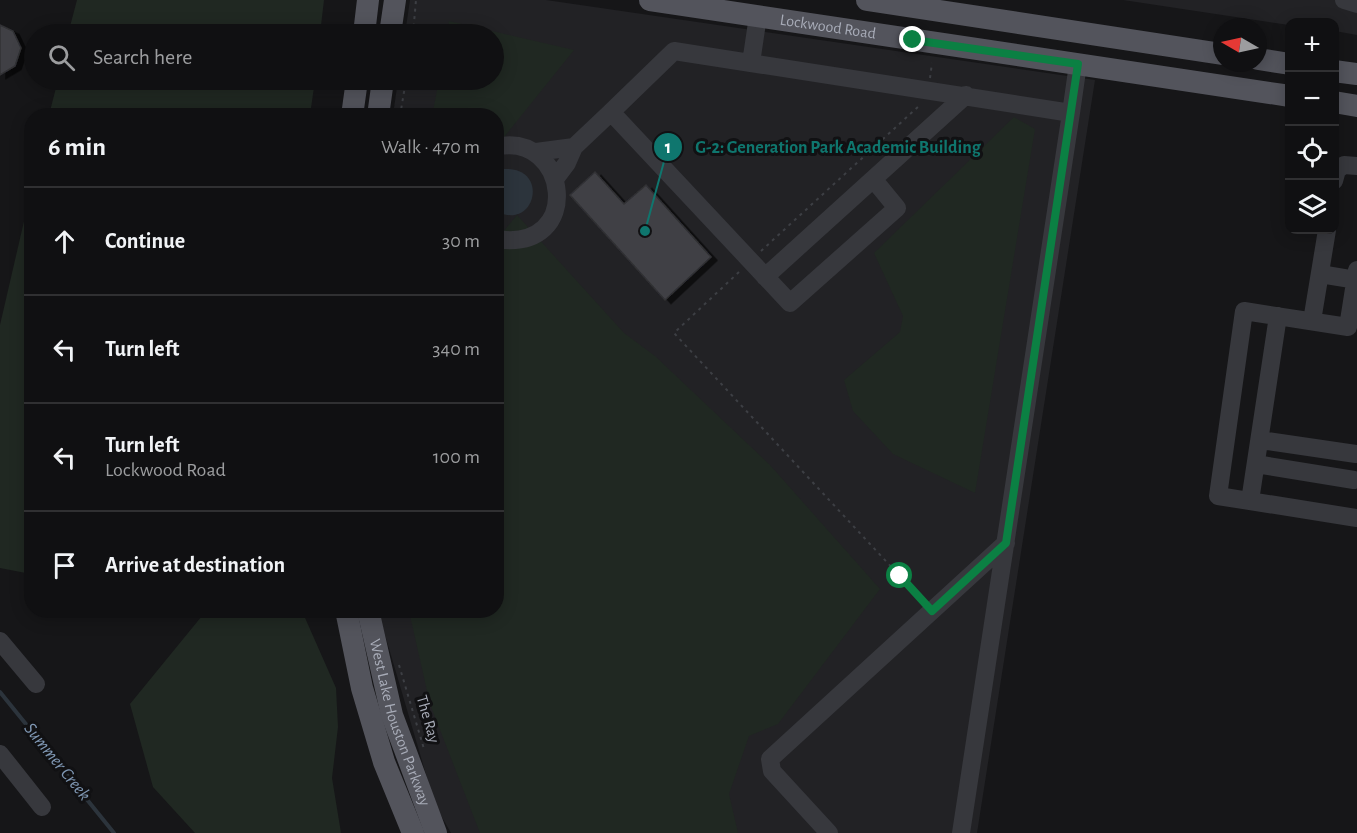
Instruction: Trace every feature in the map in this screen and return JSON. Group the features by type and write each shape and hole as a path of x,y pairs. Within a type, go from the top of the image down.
{"main road":[{"path":"365,24 368,0"},
{"path":"391,24 395,0"},
{"name":"Lockwood Road","path":"650,0 761,10 1078,64 1285,95"},
{"name":"Lockwood Road","path":"867,0 939,5 1213,52"},
{"path":"1267,60 1285,63"},
{"path":"1339,72 1357,74"},
{"path":"353,108 356,90"},
{"path":"379,108 382,90"},
{"path":"1339,103 1357,106"},
{"name":"West Lake Houston Parkway","path":"348,618 362,688 384,762 413,833"},
{"name":"West Lake Houston Parkway","path":"370,618 392,715 436,833"}],"lane":[{"path":"1344,0 1357,4"},
{"path":"751,63 761,10"},
{"path":"555,179 567,163 574,147 674,51 1071,112"},
{"path":"961,833 1078,64"},
{"path":"765,277 966,95"},
{"path":"611,112 789,303 897,208 874,180"},
{"path":"504,146 536,152 574,147"},
{"path":"504,243 530,238 549,224 558,202 555,179 550,168 536,152"},
{"path":"1335,180 1337,170 1344,165 1356,162"},
{"path":"1312,321 1326,234"},
{"path":"1320,274 1356,276 1348,327 1244,311 1218,496 1357,518"},
{"path":"1251,501 1278,316"},
{"path":"1260,440 1356,454"},
{"path":"1256,464 1354,480"},
{"path":"829,833 772,771 770,759 1006,543"},
{"path":"0,641 36,684"},
{"path":"0,754 42,807"}],"path":[{"path":"414,24 416,0"},
{"path":"932,63 928,89 923,102 674,333 932,611"},
{"path":"401,108 404,90"},
{"name":"The Ray","path":"398,661 425,751"}],"shaded area":[{"path":"77,0 324,0 321,24 71,24"},
{"path":"410,0 546,0 1095,80 977,833 451,833 435,805 380,618 504,618 504,108 394,108 397,90 504,90 504,24 406,24"},
{"path":"1123,0 1357,0 1357,35 1339,32 1339,18 1285,18 1285,24 1267,22 1267,18 1243,18"},
{"path":"504,34 574,50 504,137 504,108 434,108 437,90 504,90"},
{"path":"55,90 314,90 311,108 51,108"},
{"path":"1014,117 1035,129 975,493 893,454 853,411 844,380 900,332 903,316 874,253"},
{"path":"504,169 518,171 528,177 532,186 529,206 511,215 504,214"},
{"path":"517,215 624,333 655,356 770,465 880,589 778,724 749,736 729,794 738,833 480,833 430,704 411,618 504,618 504,231"},
{"path":"24,221 24,572 0,568 0,325"},
{"path":"200,618 305,618 336,688 338,727 332,778 341,833 195,833 153,787 130,704"}],"building":[{"path":"0,25 13,31 21,48 15,66 0,75"},
{"path":"595,172 624,204 646,185 711,257 665,300 570,195"}],"waterway":[{"name":"Summer Creek","path":"0,692 114,833"}],"place":[{"name":"G-2: Generation Park Academic Building","path":"645,231"}],"route":[{"path":"900,576 932,611 1006,543 1077,83 1078,64 913,40"}]}
